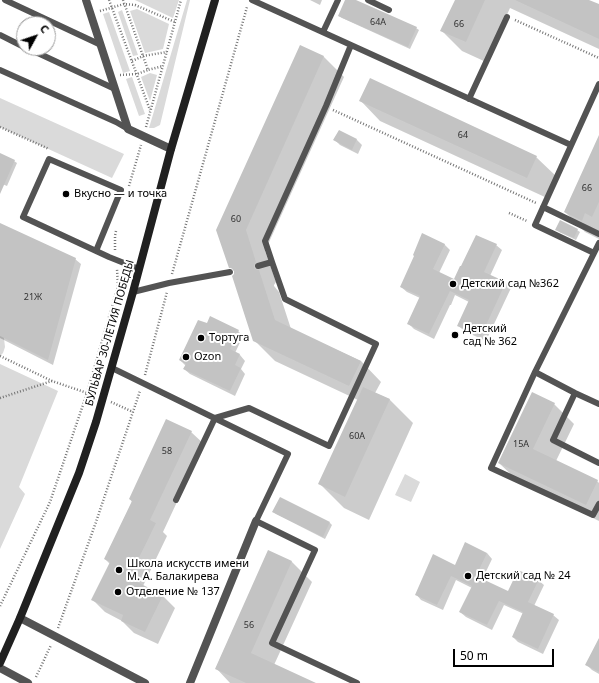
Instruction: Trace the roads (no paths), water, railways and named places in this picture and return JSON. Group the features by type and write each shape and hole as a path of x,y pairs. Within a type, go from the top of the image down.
{"main road":[{"name":"БУЛЬВАР 30-ЛЕТИЯ ПОБЕДЫ","path":"0,663 79,473 96,422 133,292 171,149 215,0"}],"street":[{"path":"86,0 128,129 171,149"},
{"path":"190,683 256,520"},
{"path":"20,618 145,683"},
{"path":"0,668 28,683"}],"lane":[{"path":"5,0 100,45"},
{"path":"250,0 571,145"},
{"path":"323,32 338,0"},
{"path":"368,0 389,10"},
{"path":"469,98 507,17"},
{"path":"0,36 16,43"},
{"path":"176,500 215,418 249,408 329,446 376,344 285,299 265,241 326,106 351,45"},
{"path":"44,56 115,89"},
{"path":"0,70 116,122 128,129"},
{"path":"594,253 535,225 599,84"},
{"path":"96,251 121,190 49,159 23,217 96,251 139,269"},
{"path":"543,207 599,234"},
{"path":"599,243 535,372 491,468 593,515 599,504"},
{"path":"258,266 272,262"},
{"path":"133,292 169,283 230,272"},
{"path":"112,368 288,454 256,520 315,550 272,643 357,683"},
{"path":"535,372 599,404"},
{"path":"575,393 553,440 599,463"}],"place":[{"name":"Вкусно — и точка","path":"66,194"},
{"name":"Детский сад №362","path":"453,284"},
{"name":"Детский сад № 362","path":"455,335"},
{"name":"Тортуга","path":"201,338"},
{"name":"Ozon","path":"186,357"},
{"name":"Школа искусств имени М. А. Балакирева","path":"119,570"},
{"name":"Детский сад № 24","path":"468,576"},
{"name":"Отделение № 137","path":"118,592"}]}
